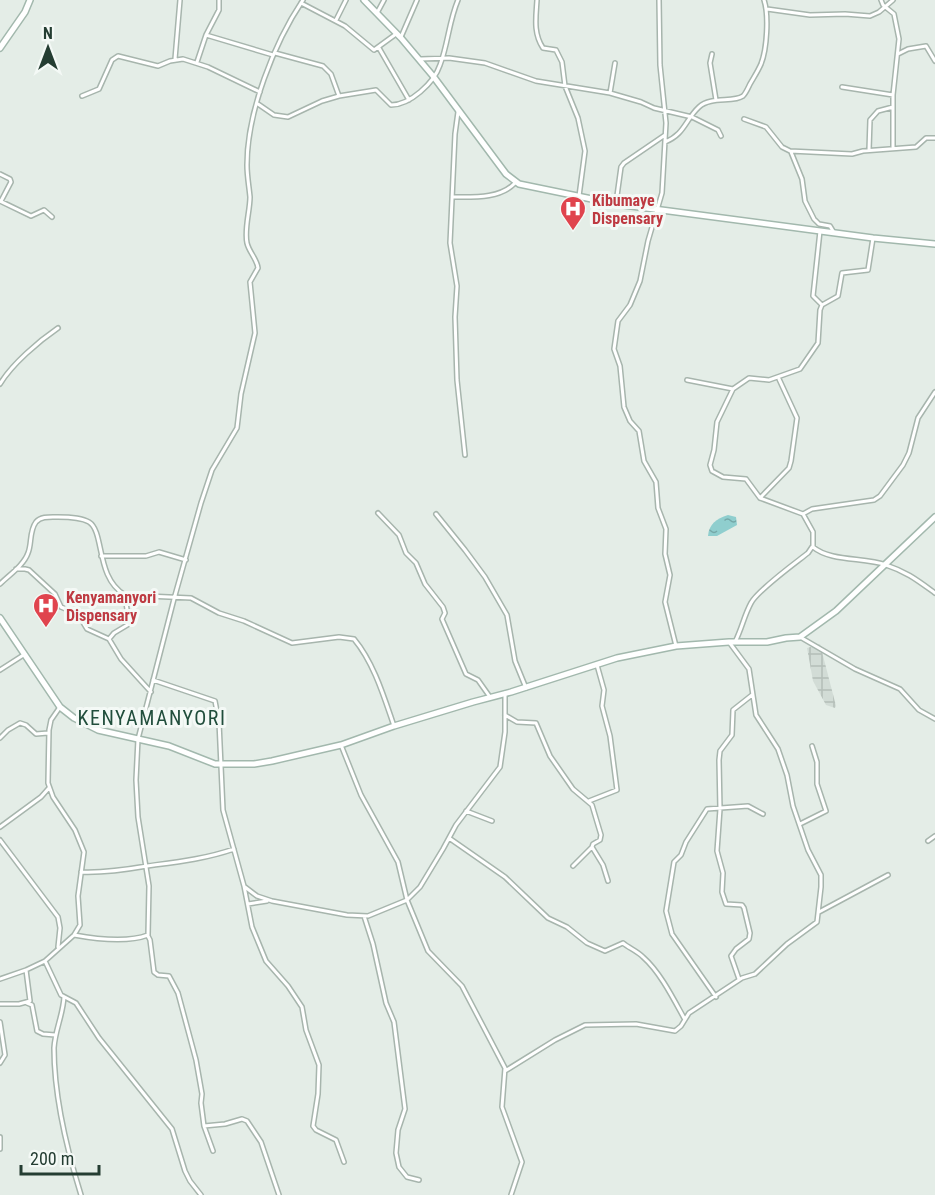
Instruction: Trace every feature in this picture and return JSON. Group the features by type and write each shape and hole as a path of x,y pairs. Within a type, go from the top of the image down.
{"street":[{"path":"0,48 25,12 30,0"},
{"path":"175,59 180,0"},
{"path":"196,63 206,35 219,10 219,0"},
{"path":"336,20 345,0"},
{"path":"364,0 419,59 506,174 516,182 616,204 935,244"},
{"path":"377,13 384,0"},
{"path":"213,1151 204,1126 198,1070 178,993 170,976 158,975 154,972 150,940 147,936 150,916 149,886 138,817 136,767 138,739 174,599 212,470 237,428 241,394 255,333 250,282 258,268 247,240 250,198 248,146 260,92 274,54 302,1 345,26 375,50 399,36 417,0"},
{"path":"258,104 274,115 288,117 322,101 372,90 378,92 391,105 409,100 424,88 437,72 458,0"},
{"path":"537,0 535,23 537,35 543,48 556,50 561,57 565,86 578,118 585,151 579,197"},
{"path":"659,0 660,65 665,135 663,184 640,281 630,304 616,325 614,349 620,366 624,407 630,421 639,431 644,461 656,482 658,508 666,529 665,554 670,575 665,602 676,646"},
{"path":"664,142 677,136 699,107 716,100 740,98 745,93 764,54 767,9 764,0"},
{"path":"881,0 896,19 898,54 893,95 892,148"},
{"path":"767,9 810,15 870,16 893,0"},
{"path":"206,35 317,63 331,74 339,96"},
{"path":"898,54 908,49 926,46 935,61"},
{"path":"379,48 409,100"},
{"path":"712,54 710,63 716,100"},
{"path":"82,96 99,89 115,57 158,66 175,59 183,59 260,92"},
{"path":"419,59 442,58 485,63 536,81 609,93 692,117 718,130 721,136"},
{"path":"609,93 615,63"},
{"path":"842,87 893,95"},
{"path":"869,150 870,120 878,111 893,107"},
{"path":"458,110 450,243 457,286 455,317 465,455"},
{"path":"744,119 766,127 782,147 790,151 840,155 869,150 916,147 926,138 935,138"},
{"path":"616,204 621,167 665,135"},
{"path":"790,151 802,179 805,201 814,219 819,224 830,226 833,233"},
{"path":"0,174 10,179 11,182 0,201 28,215 34,216 44,210 52,217"},
{"path":"452,197 502,193 516,182"},
{"path":"820,231 813,296 822,305"},
{"path":"732,642 744,624 744,615 756,596 808,553 813,546 813,532 803,514 760,498 746,480 723,477 710,469 717,422 733,389 748,378 767,380 797,371 818,343 819,315 822,305 838,296 844,271 868,270 873,238"},
{"path":"0,384 5,374 41,339 58,328"},
{"path":"760,498 789,468 791,461 797,417 778,378"},
{"path":"687,380 733,389"},
{"path":"803,514 812,509 874,500 880,496 903,465 909,453 918,418 935,392"},
{"path":"378,513 399,535 406,553 416,563 425,584 443,608 445,613 442,619 466,674 478,680 490,697"},
{"path":"436,514 492,588 507,615 515,661 526,687"},
{"path":"0,584 29,553 34,525 37,521 43,517 62,517 88,521 95,528 107,575 118,590 125,595 196,600 219,613 244,621 292,643 339,637 354,639 361,648 378,683 394,726"},
{"path":"0,618 60,707 74,718 98,730 169,746 220,765 254,764 341,745 394,726 617,658 676,646 767,642 800,637 836,610 935,517"},
{"path":"813,546 834,556 886,565 910,574 935,593"},
{"path":"101,556 146,556 159,552 186,560"},
{"path":"15,570 25,568 29,570 55,594 61,607 78,614 87,629 109,639 121,659 151,692"},
{"path":"109,639 129,624 125,595"},
{"path":"800,637 855,669 900,689 919,710 935,719"},
{"path":"505,1071 555,1040 585,1025 636,1024 672,1032 681,1026 684,1019 694,1009 716,997 739,979 755,974 782,949 815,924 819,912 821,875 808,850 790,798 787,775 780,755 756,715 749,669 732,642"},
{"path":"0,670 25,654"},
{"path":"589,801 617,790 610,736 602,706 604,690 597,664"},
{"path":"153,680 215,700 219,722 223,810 244,886 252,927 265,958 301,1004 306,1030 319,1065 314,1128 336,1140 344,1162"},
{"path":"244,886 257,896 272,901 333,913 364,916 379,913 407,900 420,887 456,825 500,767 505,732 505,693"},
{"path":"739,979 731,956 749,939 750,933 743,906 726,904 722,892 723,873 717,851 720,810 719,755 732,735 733,710 752,695"},
{"path":"0,979 45,961 74,935 80,925 78,896 84,852 75,830 49,788 49,732 51,720 60,707"},
{"path":"505,715 517,722 536,723 550,756 573,789 589,801 595,812 601,835 600,840 593,844 573,866"},
{"path":"0,738 20,723 38,735 49,732"},
{"path":"341,745 361,795 398,862 407,900 428,951 462,986 505,1071 502,1107 522,1162 511,1195"},
{"path":"800,824 826,811 817,784 817,762 812,746"},
{"path":"0,827 41,797 49,788"},
{"path":"716,997 670,930 666,911 675,860 681,855 686,842 705,812 710,809 751,807 763,814"},
{"path":"466,812 492,820"},
{"path":"928,841 935,836"},
{"path":"449,838 505,877 548,918 567,927 587,943 605,951 622,943 638,952 674,999 684,1019"},
{"path":"0,840 58,917 60,928 58,948"},
{"path":"592,847 603,865 608,881"},
{"path":"81,872 111,872 203,859 234,849"},
{"path":"819,912 888,875"},
{"path":"248,904 272,901"},
{"path":"364,916 394,1022 399,1053 405,1109 397,1137 397,1161 407,1177 419,1180"},
{"path":"74,935 109,939 147,936"},
{"path":"45,961 59,992 76,1004 99,1038 172,1129 185,1172 201,1195"},
{"path":"26,970 31,998 27,1003"},
{"path":"64,997 62,1015 55,1035 55,1063 73,1168 81,1195"},
{"path":"0,1004 27,1003 32,1005 37,1031 55,1035"},
{"path":"0,1022 5,1055 0,1062"},
{"path":"204,1126 242,1119 247,1121 261,1142 279,1195"},
{"path":"0,1137 0,1149"}],"shaded area":[{"path":"820,644 835,708 826,705 813,681 807,648"}],"water":[{"path":"728,515 736,517 737,525 717,536 708,536 714,522"}],"place":[{"name":"Kibumaye Dispensary","path":"573,232"},
{"name":"Kenyamanyori Dispensary","path":"46,629"}],"district":[{"name":"KENYAMANYORI","path":"152,718"}]}
